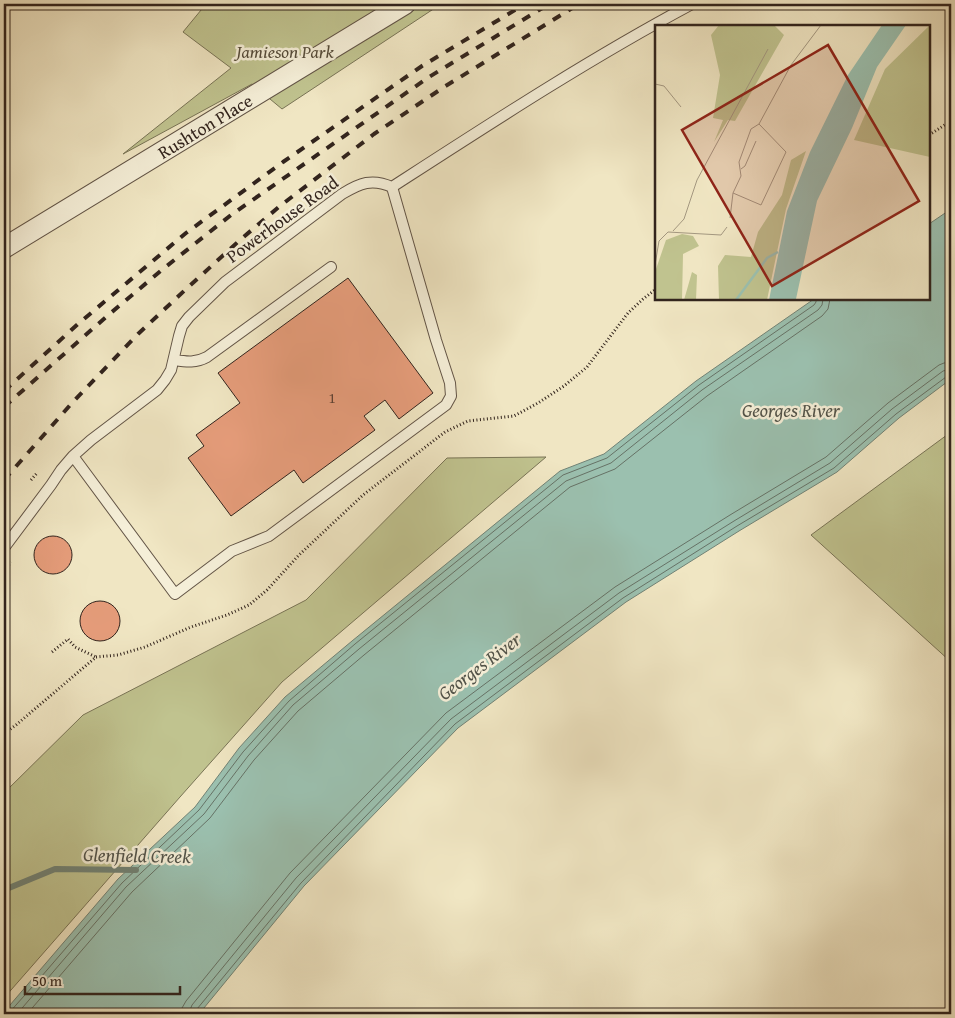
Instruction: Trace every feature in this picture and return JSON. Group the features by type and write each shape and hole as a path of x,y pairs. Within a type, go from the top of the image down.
{"street":[{"name":"Rushton Place","path":"4,248 405,4"}],"lane":[{"path":"73,456 176,594 232,551 268,536 446,405 451,396 450,383 392,187 590,61 692,4"},
{"name":"Powerhouse Road","path":"4,548 73,456 157,390 171,370 175,360 182,326 225,282 353,187 376,182 392,187"},
{"path":"175,360 200,361 208,357 331,267"}],"path":[{"path":"930,133 951,121"},
{"path":"52,652 68,639 74,647 96,657 118,655 191,627 227,616 249,605 267,590 300,555 363,495 445,432 468,422 514,416 564,386 587,367 628,313 655,290"},
{"path":"31,480 37,473"},
{"path":"4,732 16,725 96,657"}],"green space":[{"name":"Jamieson Park","path":"206,4 441,4 282,109 252,84 123,154 231,68 183,32"},
{"path":"951,432 951,662 811,535"},
{"path":"546,457 282,682 4,998 4,793 83,715 306,600 447,458"}],"water":[{"name":"Georges River","path":"951,209 951,379 899,418 837,472 626,602 458,728 304,886 199,1014 4,1014 118,879 195,807 239,748 285,697 560,471 604,454 696,381 813,300 930,300 930,223"}],"building":[{"path":"348,278 433,393 399,419 385,400 364,416 375,430 303,483 294,470 231,516 188,458 204,446 196,435 240,403 218,373"},
{"path":"53,536 67,541 72,555 67,569 53,574 39,569 34,555 39,541"},
{"path":"104,601 111,604 117,610 120,621 119,629 111,638 104,641 96,641 89,638 81,629 80,617 83,610 92,602"}],"waterway":[{"name":"Glenfield Creek","path":"4,890 55,869 136,870"}],"railway":[{"path":"4,391 78,324 186,233 283,162 422,66 525,4"},
{"path":"4,407 106,317 231,215 429,77 549,4"},
{"path":"4,480 72,403 138,334 240,240 280,206 374,134 444,87 579,4"}]}
